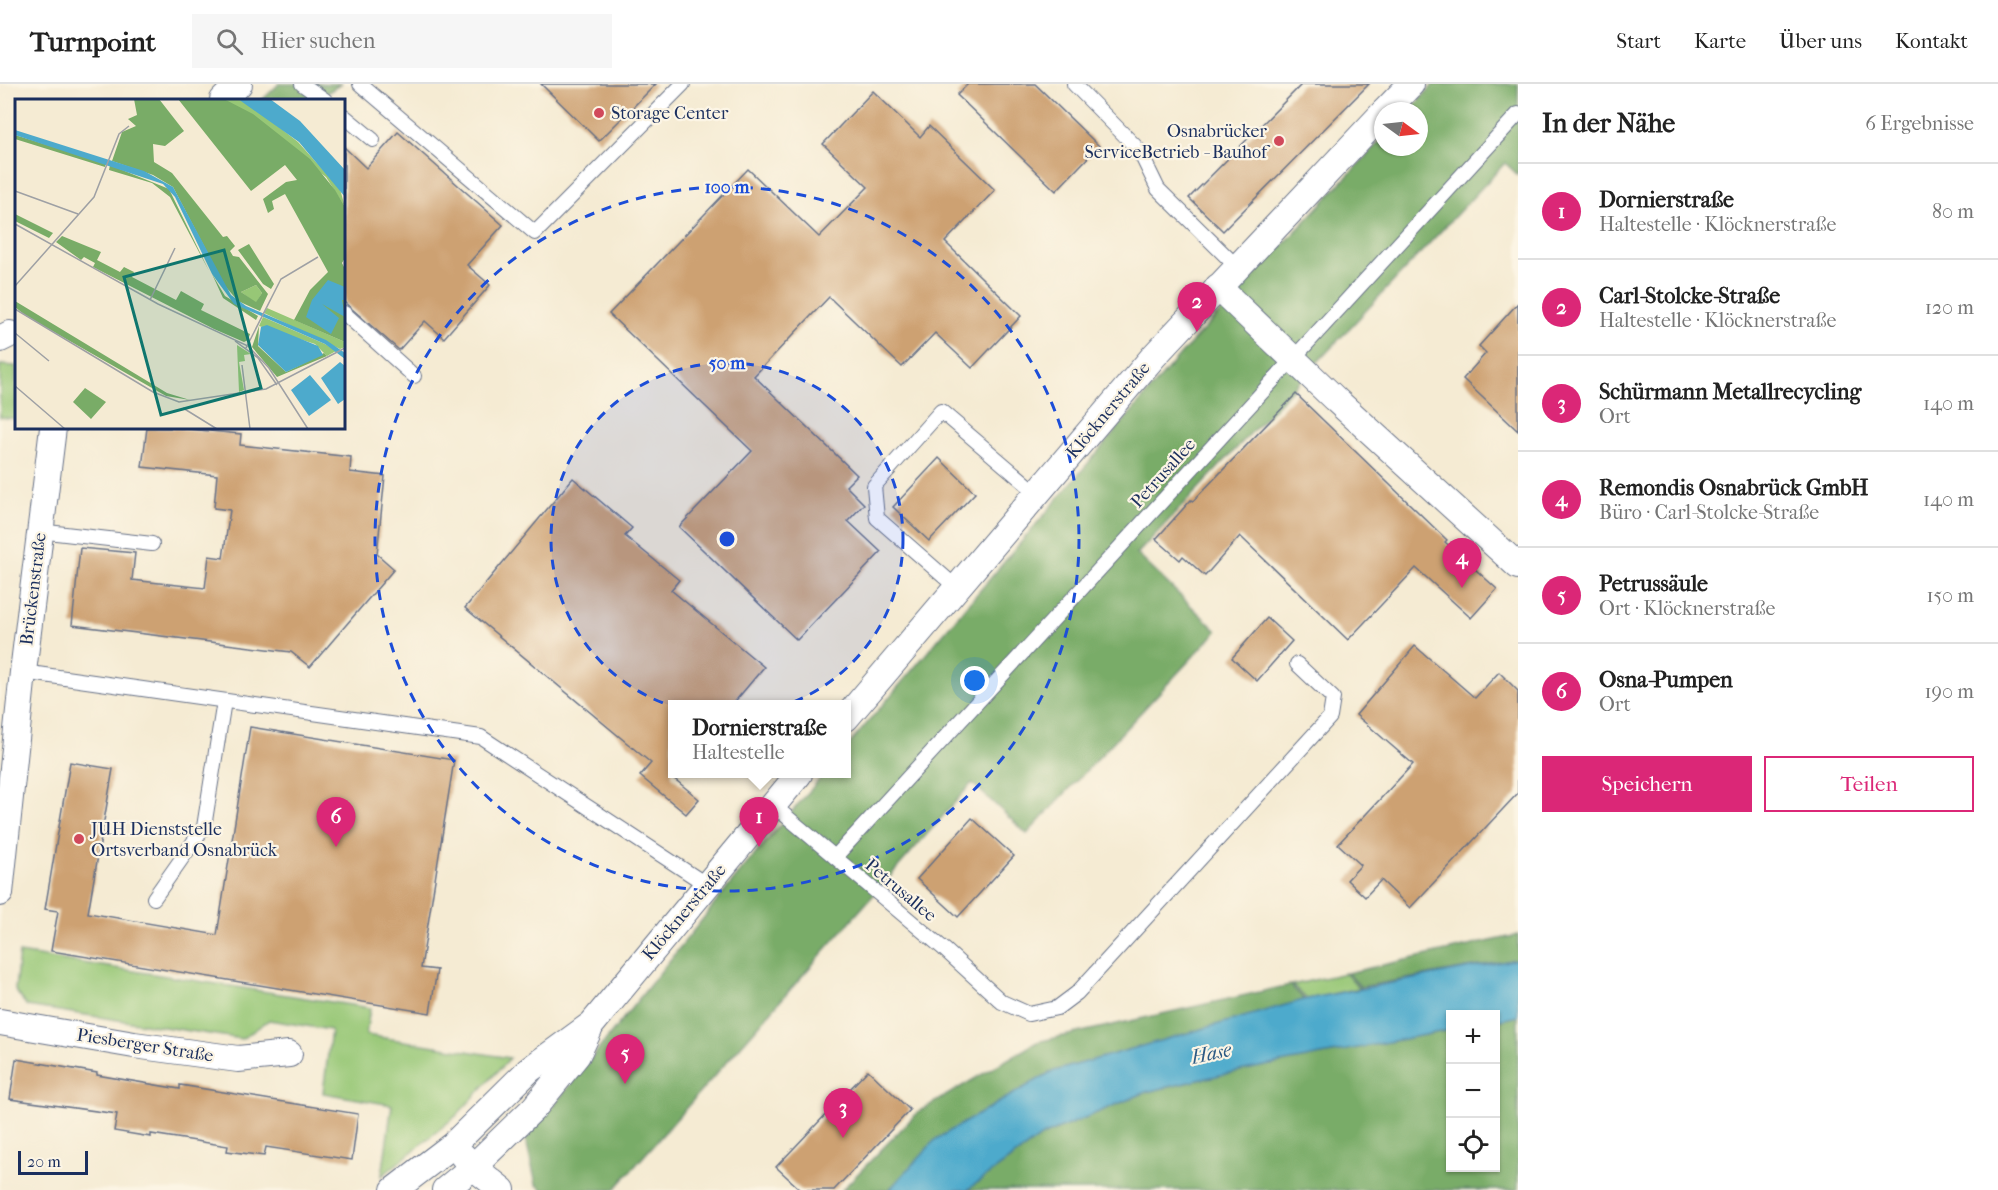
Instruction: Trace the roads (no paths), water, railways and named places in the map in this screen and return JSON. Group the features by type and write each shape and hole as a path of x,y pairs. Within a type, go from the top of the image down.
{"street":[{"path":"224,99 239,84"},
{"name":"Klöcknerstraße","path":"1394,102 1411,84"},
{"name":"Klöcknerstraße","path":"851,712 1154,356 1374,123"},
{"path":"1218,287 1292,359 1518,566"},
{"name":"Brückenstraße","path":"0,893 39,531 53,429"},
{"name":"Klöcknerstraße","path":"394,1190 453,1145 529,1070 591,1024 797,778"},
{"name":"Piesberger Straße","path":"0,1022 134,1045 238,1059 290,1053"},
{"name":"Klöcknerstraße","path":"445,1190 473,1167 541,1099 577,1055 591,1024"},
{"path":"453,1145 473,1167 502,1190"}],"lane":[{"path":"360,84 535,233 683,84"},
{"path":"1074,84 1139,150 1158,189 1237,267"},
{"path":"311,86 324,99"},
{"name":"Petrusallee","path":"835,857 1518,114"},
{"path":"345,117 373,140"},
{"path":"345,315 414,376"},
{"path":"957,588 877,518 874,486 941,411 1037,494"},
{"path":"39,531 152,544"},
{"name":"Petrusallee","path":"773,805 944,949 1002,1002 1029,1014 1057,1008 1077,993 1330,717 1333,698 1297,664"},
{"path":"23,672 481,737 706,885"},
{"path":"154,898 204,827 224,701"}],"water":[{"name":"Hase","path":"1518,959 1518,1016 1500,1020 1500,1010 1446,1010 1446,1031 1224,1074 1146,1092 1042,1136 967,1190 889,1190 936,1139 1051,1072 1307,999"}],"place":[{"name":"Storage Center","path":"599,113"},
{"name":"Osnabrücker ServiceBetrieb - Bauhof","path":"1279,141"},
{"name":"Carl-Stolcke-Straße","path":"1197,332"},
{"name":"Remondis Osnabrück GmbH","path":"1462,588"},
{"name":"JUH Dienststelle Ortsverband Osnabrück","path":"79,839"},
{"name":"Osna-Pumpen","path":"336,847"},
{"name":"Dornierstraße","path":"759,847"},
{"name":"Petrussäule","path":"625,1084"},
{"name":"Schürmann Metallrecycling","path":"843,1138"}]}
